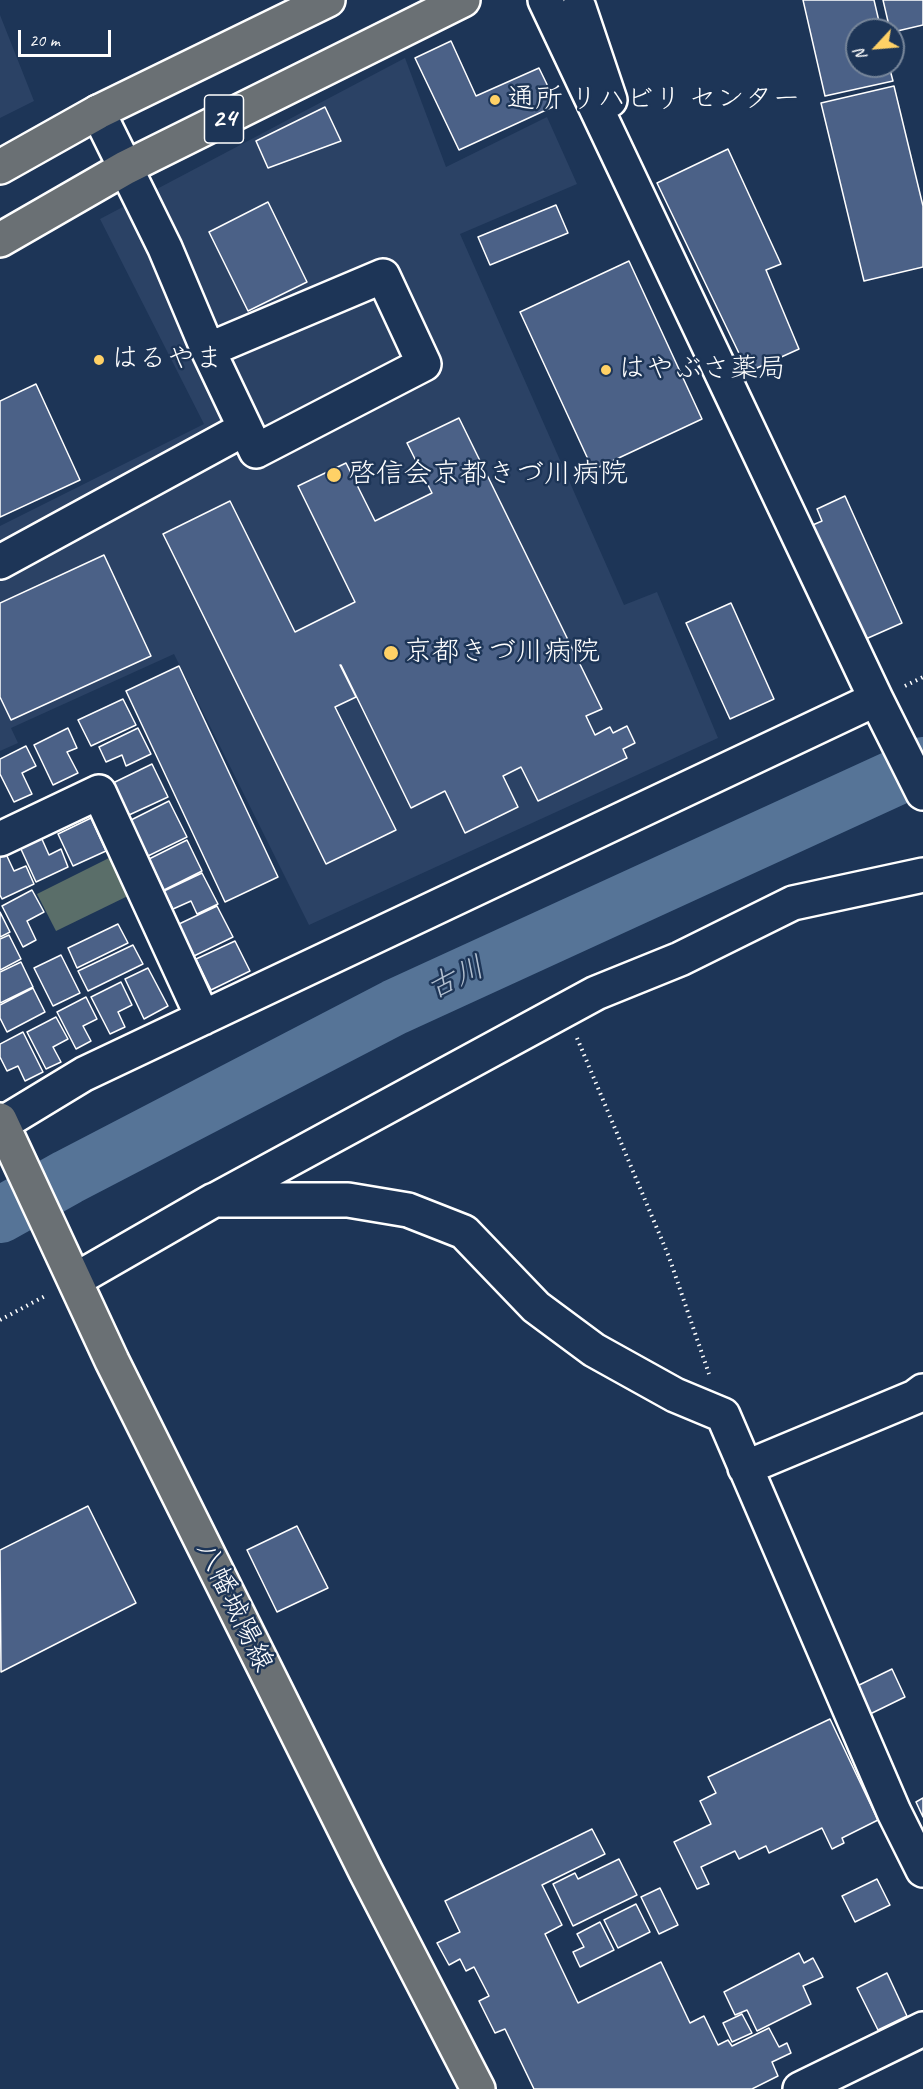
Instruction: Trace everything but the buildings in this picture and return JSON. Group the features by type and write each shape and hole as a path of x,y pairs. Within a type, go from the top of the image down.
{"main road":[{"name":"24","path":"0,167 99,112 328,0"},
{"name":"24","path":"0,240 125,168 463,0"},
{"name":"八幡城陽線","path":"3,1129 112,1361 361,1862 478,2089"}],"street":[{"path":"544,0 876,699 923,793"},
{"path":"579,8 610,96 615,152"},
{"path":"99,112 165,248 208,350 256,451 424,364 383,276 208,350"},
{"path":"0,562 244,429"},
{"path":"3,1129 84,1074 876,699"},
{"path":"0,839 99,792 203,1018"},
{"path":"70,1270 214,1200 596,993 680,959 793,903 923,875"},
{"path":"214,1200 348,1200 408,1210 464,1232 536,1307 594,1350 675,1395 723,1415 894,1812 923,1870"},
{"path":"745,1468 915,1397 923,1391"},
{"path":"800,2089 923,2029"}],"path":[{"path":"565,1009 669,1257 723,1415"},
{"path":"0,1320 70,1270"}],"shaded area":[{"path":"0,15 34,101 0,118"},
{"name":"啓信会京都きづ川病院","path":"405,58 446,167 547,117 577,184 460,234 624,605 657,592 718,738 309,925 174,654 11,728 18,743 0,751 0,526 204,424 100,219"}],"green space":[{"path":"115,855 134,893 56,931 37,894"}],"waterway":[{"name":"古川","path":"0,1215 68,1177 395,1007 923,765"}],"place":[{"name":"通所 リハビリ センター","path":"495,100"},
{"name":"はるやま","path":"99,360"},
{"name":"はやぶさ薬局","path":"606,370"},
{"name":"啓信会京都きづ川病院","path":"334,475"},
{"name":"京都きづ川病院","path":"391,653"}]}
